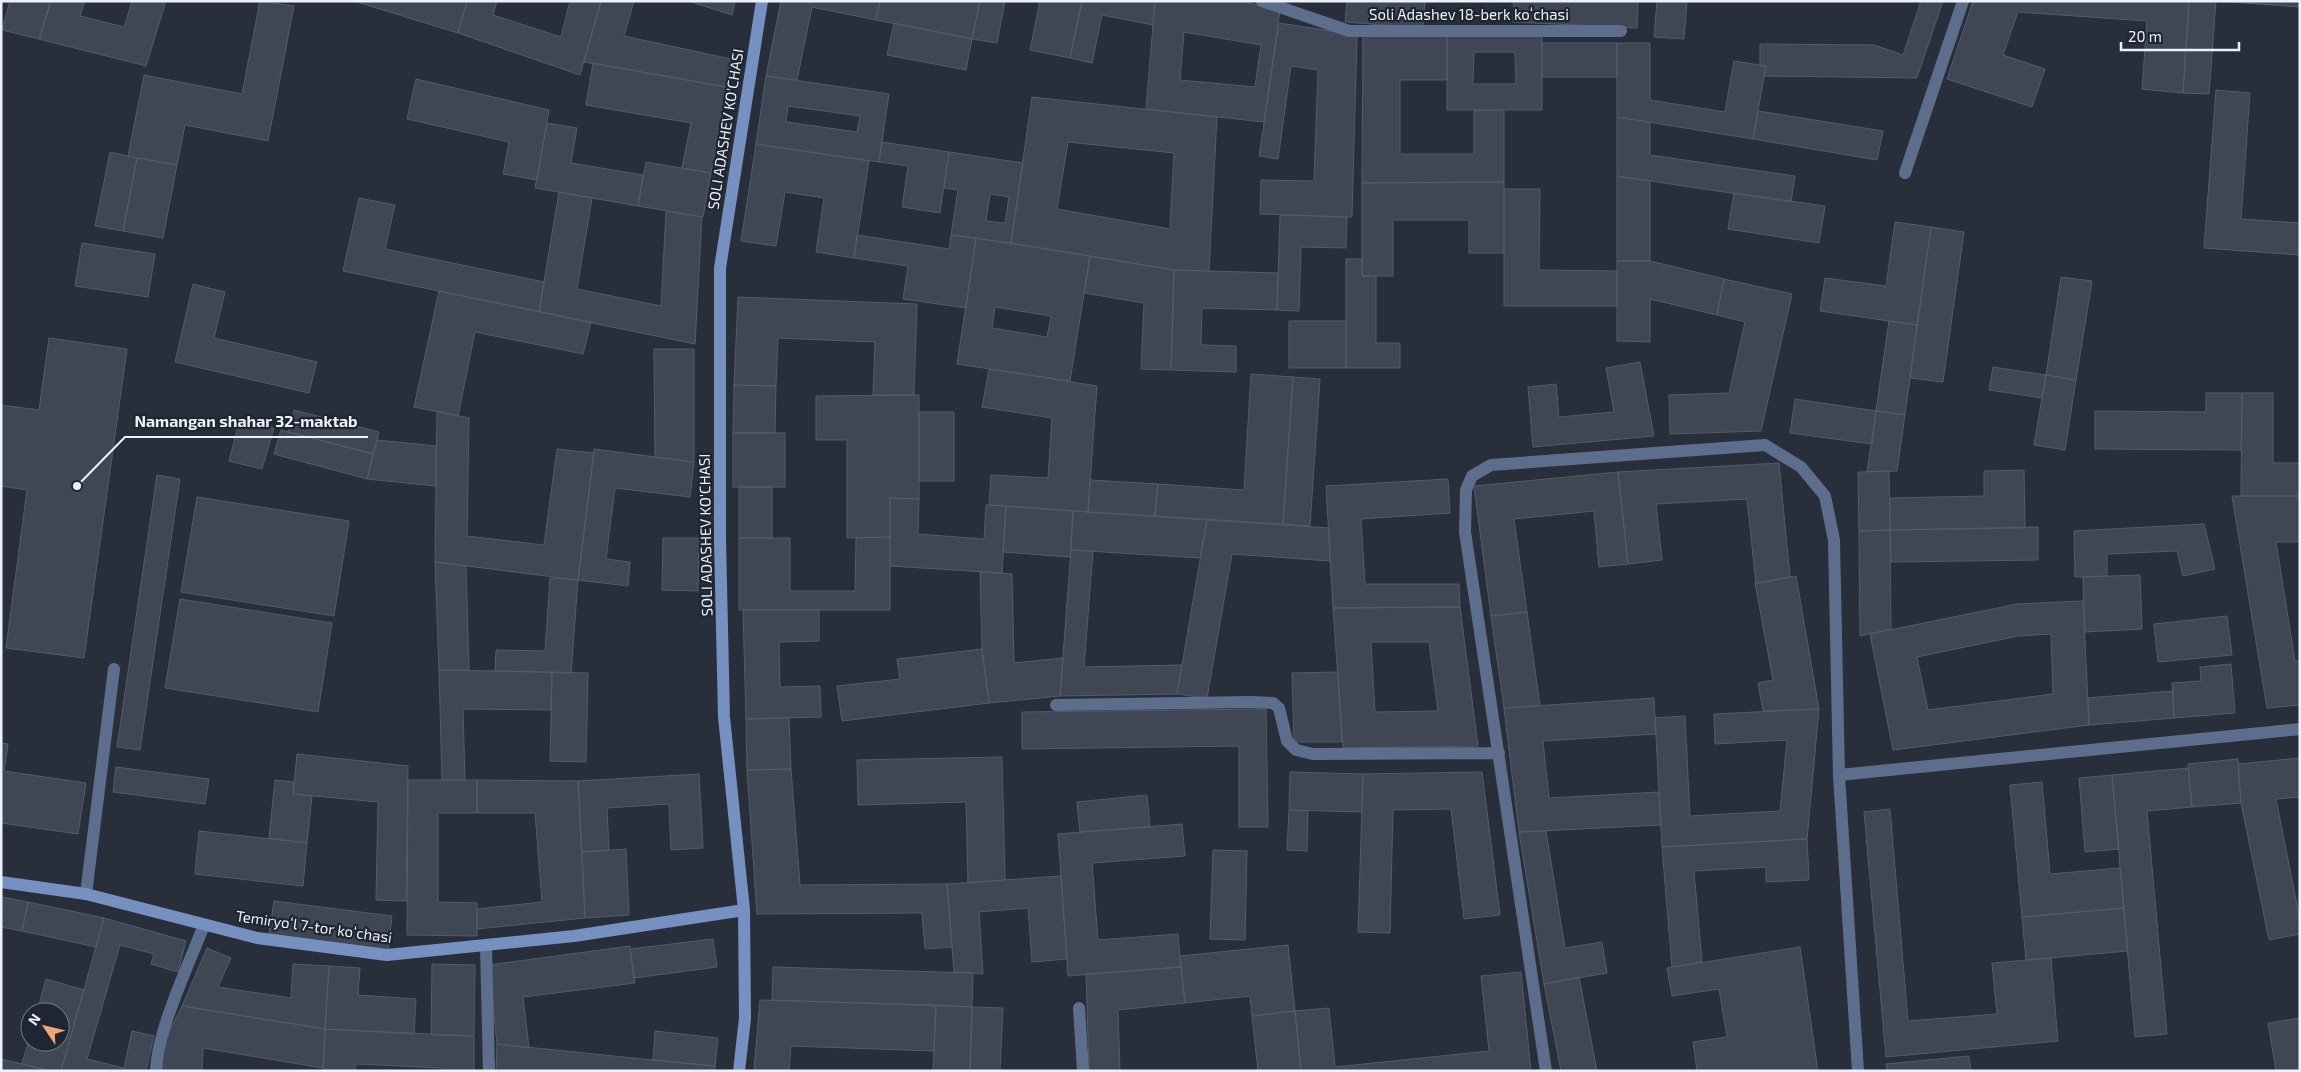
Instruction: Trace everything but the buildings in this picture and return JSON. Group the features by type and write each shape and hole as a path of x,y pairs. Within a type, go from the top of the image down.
{"street":[{"name":"SOLI ADASHEV KO'CHASI","path":"739,1071 745,1018 744,910 724,708 720,540 720,268 762,1"},
{"name":"Soli Adashev 18-berk koʻchasi","path":"1262,1 1349,31 1621,31"},
{"path":"1905,173 1963,1"},
{"path":"1546,1071 1465,532 1466,490 1472,476 1491,465 1765,445 1802,467 1825,496 1834,540 1839,775 1858,1071"},
{"path":"86,894 114,669"},
{"path":"1056,705 1273,703 1279,708 1287,741 1296,750 1313,754 1499,753"},
{"path":"1839,775 2300,729"},
{"name":"Temiryoʻl 7-tor koʻchasi","path":"1,882 86,894 257,938 387,955 486,947 574,936 744,910"},
{"path":"156,1071 156,1062 165,1029 204,925"},
{"path":"486,947 489,1071"},
{"path":"1079,1008 1083,1071"}],"place":[{"name":"Namangan shahar 32-maktab","path":"77,486"}]}
